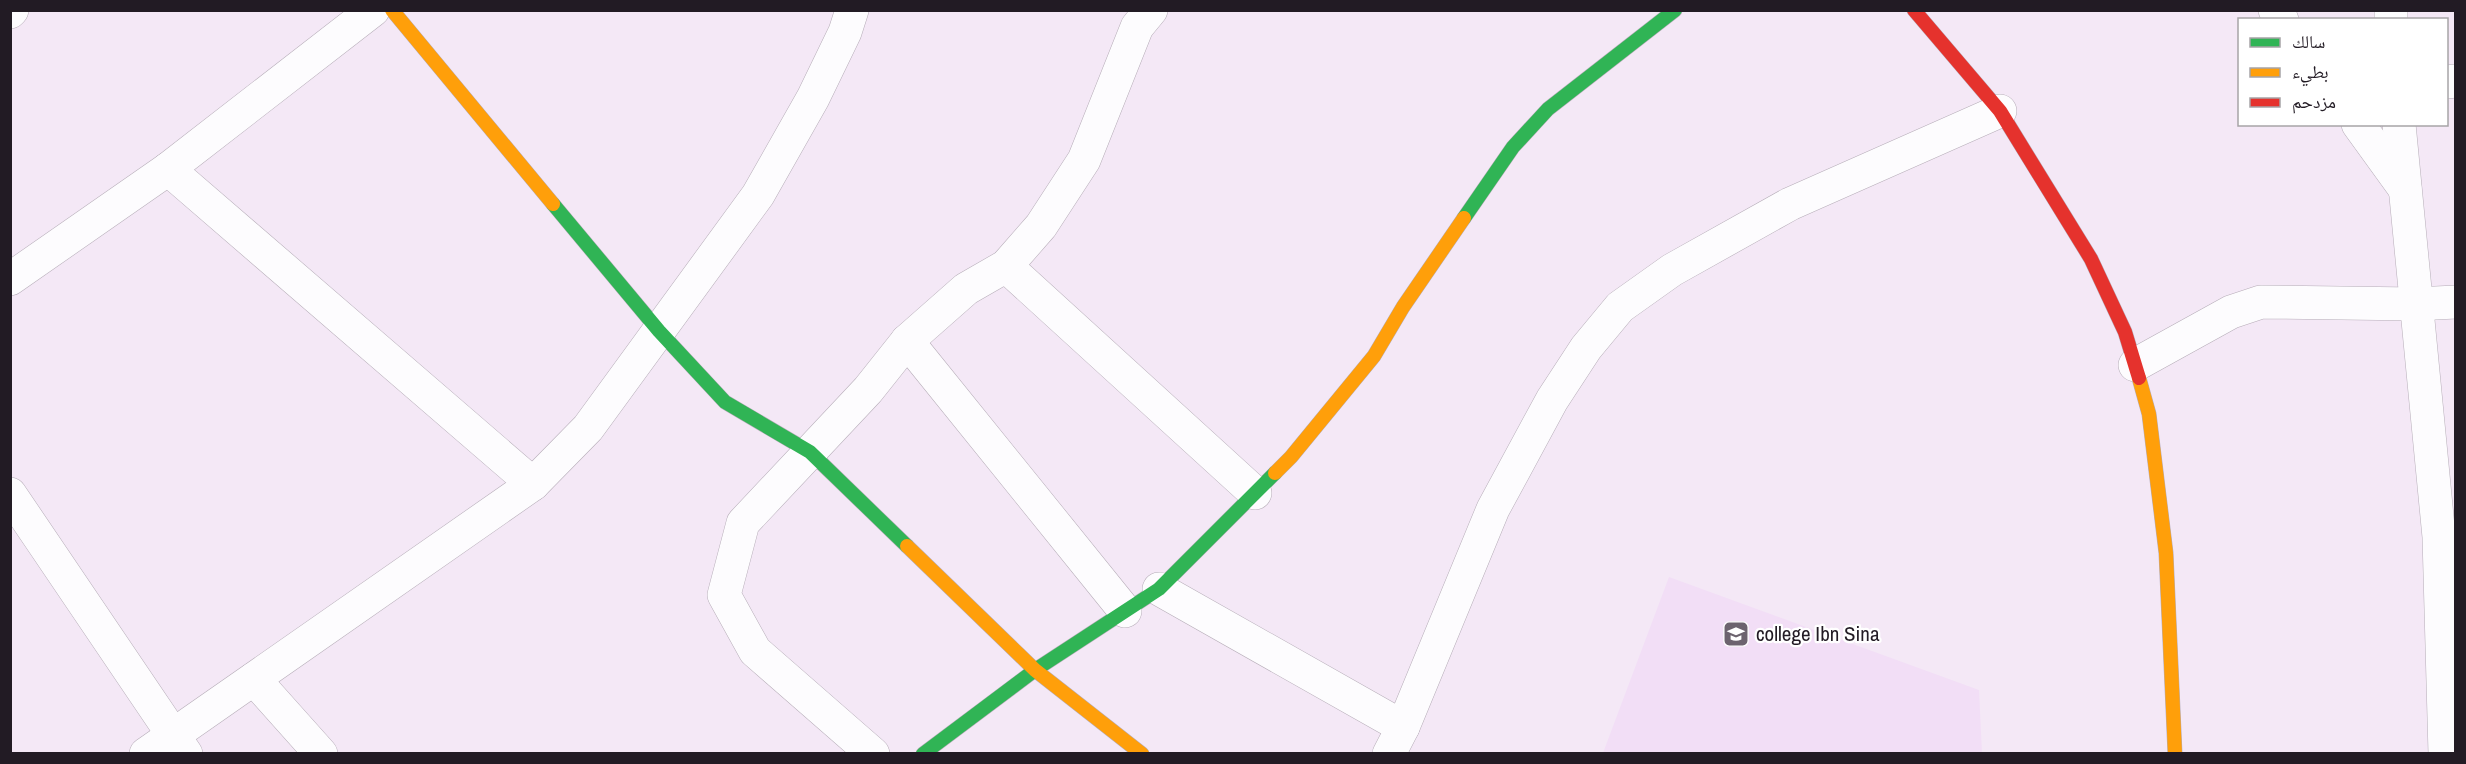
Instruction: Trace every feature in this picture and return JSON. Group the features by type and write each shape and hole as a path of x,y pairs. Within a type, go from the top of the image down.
{"street":[{"path":"10,279 168,169 373,10"},
{"path":"392,10 659,331 725,402 810,452 1035,670 1142,753"},
{"path":"146,753 179,744 254,679 533,484 588,428 758,195 813,98 845,32 852,10"},
{"path":"873,753 755,651 724,595 743,523 868,390 908,341 966,289 1006,267 1041,225 1084,160 1137,27 1151,10"},
{"path":"923,753 1035,670 1159,589 1291,457 1374,356 1403,307 1513,147 1548,109 1675,10"},
{"path":"1914,10 2000,111 2091,259 2125,332 2149,414 2166,553 2175,753"},
{"path":"1159,589 1396,740 1493,509 1552,400 1586,348 1620,307 1672,270 1790,204 2000,111"},
{"path":"2359,126 2406,191"},
{"path":"2399,126 2415,304 2447,536 2445,753"},
{"path":"168,169 533,484"},
{"path":"1006,267 1255,493"},
{"path":"2134,365 2231,312 2261,302 2415,304 2456,302"},
{"path":"908,341 1125,611"},
{"path":"10,494 179,744"},
{"path":"254,679 321,753"}],"shaded area":[{"name":"college Ibn Sina","path":"1669,577 1979,690 1982,753 1603,753"}],"traffic: fast":[{"path":"1464,218 1513,147 1548,109 1675,10"},
{"path":"553,204 659,331 725,402 810,452 907,546"},
{"path":"923,754 1035,670 1159,589 1275,473"}],"traffic: slow":[{"path":"392,10 553,204"},
{"path":"1275,473 1291,457 1374,356 1403,307 1464,218"},
{"path":"2139,378 2149,414 2166,553 2175,754"},
{"path":"907,546 1035,670 1142,754"}],"traffic: jam":[{"path":"1914,10 2000,111 2091,259 2125,332 2139,378"}],"place":[{"name":"college Ibn Sina","path":"1736,634"}]}
